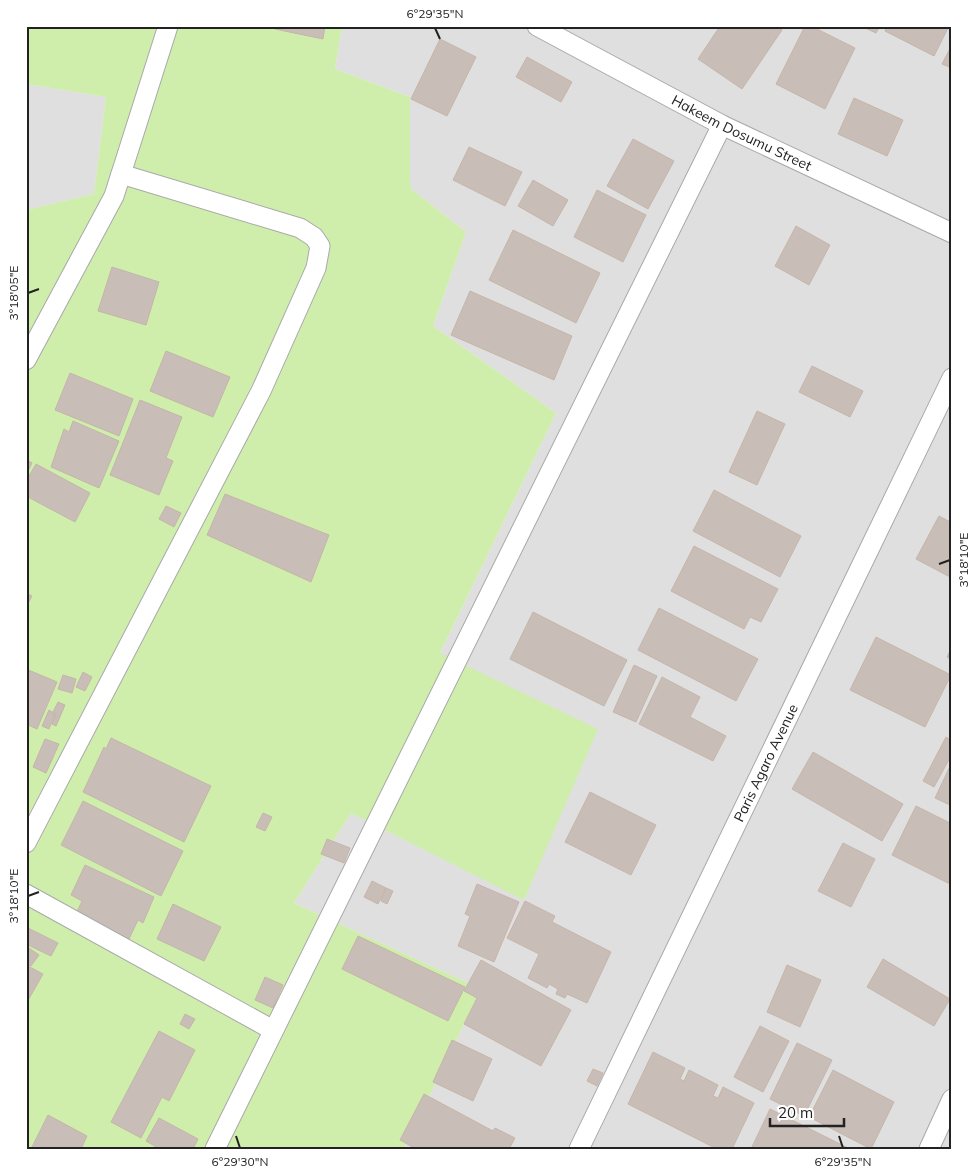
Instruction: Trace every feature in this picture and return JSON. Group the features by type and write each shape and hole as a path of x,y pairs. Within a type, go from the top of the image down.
{"street":[{"path":"26,360 114,196 168,26"},
{"name":"Hakeem Dosumu Street","path":"537,26 722,125 952,233"},
{"path":"215,1149 722,125"},
{"path":"26,843 262,391 316,268 320,246 314,237 300,228 121,174"},
{"name":"Paris Agaro Avenue","path":"579,1149 952,378"},
{"path":"26,894 273,1030"},
{"path":"929,1149 952,1100"}],"shaded area":[{"path":"342,26 952,26 952,1149 404,1149 481,989 294,903 351,813 524,899 440,653 556,413 433,326 466,232 410,188 410,97 335,69"},
{"path":"26,84 106,97 94,194 26,210"}],"green space":[{"path":"26,26 342,26 335,69 410,97 410,188 466,232 433,326 556,413 440,653 598,729 524,900 351,813 294,903 481,989 404,1149 26,1149 26,210 94,194 106,97 26,84"}],"building":[{"path":"276,26 325,26 323,39 275,29"},
{"path":"720,26 777,26 782,30 742,89 698,59"},
{"path":"805,26 811,26 855,48 825,109 776,84"},
{"path":"861,26 880,26 876,33"},
{"path":"887,26 949,26 934,56 885,31"},
{"path":"440,39 476,57 447,116 411,99"},
{"path":"952,45 952,68 942,64"},
{"path":"527,57 572,82 561,102 516,77"},
{"path":"854,98 903,120 887,156 838,134"},
{"path":"633,139 674,161 648,209 607,186"},
{"path":"469,147 522,172 505,206 453,180"},
{"path":"533,180 568,200 553,226 518,206"},
{"path":"597,190 646,215 623,262 574,237"},
{"path":"796,226 830,245 809,285 775,266"},
{"path":"513,230 600,273 576,323 489,280"},
{"path":"112,267 159,282 146,325 98,311"},
{"path":"470,291 572,336 554,380 451,335"},
{"path":"166,351 230,377 213,417 150,391"},
{"path":"812,366 863,391 850,417 799,392"},
{"path":"70,373 133,399 119,436 55,410"},
{"path":"140,400 182,417 166,458 173,461 159,495 110,475"},
{"path":"757,411 785,424 757,485 729,472"},
{"path":"73,421 119,441 99,488 51,467 64,429 69,432"},
{"path":"26,456 28,457 27,460 32,463 26,475"},
{"path":"36,464 90,493 75,522 26,496 26,481"},
{"path":"714,490 801,536 780,577 693,531"},
{"path":"225,494 329,535 311,582 207,535"},
{"path":"166,506 181,513 174,527 159,519"},
{"path":"939,516 952,523 952,578 916,559"},
{"path":"694,546 778,589 761,622 750,617 744,629 671,591"},
{"path":"26,593 32,596 26,607"},
{"path":"659,608 758,659 736,701 638,650"},
{"path":"533,612 627,660 604,706 510,659"},
{"path":"876,637 951,675 925,727 850,690"},
{"path":"952,647 952,660 947,657"},
{"path":"634,665 657,676 636,722 613,712"},
{"path":"26,669 57,682 37,729 26,724"},
{"path":"83,672 92,677 85,691 76,687"},
{"path":"63,675 76,679 72,693 58,689"},
{"path":"662,677 700,697 690,717 726,736 713,761 639,724"},
{"path":"58,702 65,705 56,726 52,724 56,714 53,712"},
{"path":"49,710 55,714 49,729 42,726"},
{"path":"946,737 952,741 952,754 934,787 923,781"},
{"path":"111,738 211,786 184,842 83,792 104,747 106,749"},
{"path":"45,739 59,744 46,773 33,767"},
{"path":"813,752 903,804 882,841 792,789"},
{"path":"952,762 952,806 935,798"},
{"path":"590,792 656,825 631,875 565,842"},
{"path":"83,801 183,851 161,896 61,845"},
{"path":"916,806 952,824 952,885 892,855"},
{"path":"263,813 272,817 265,831 256,827"},
{"path":"327,839 350,848 344,863 321,854"},
{"path":"843,843 875,859 851,907 818,891"},
{"path":"85,865 154,897 143,923 138,920 129,939 76,914 82,901 71,895"},
{"path":"372,881 386,888 378,904 364,897"},
{"path":"477,884 519,902 494,962 458,946 470,916 465,914"},
{"path":"386,888 393,891 387,904 381,901"},
{"path":"525,901 555,916 552,922 611,952 587,1003 567,994 565,998 556,994 558,989 549,984 547,988 528,978 539,954 507,938"},
{"path":"173,904 221,927 204,961 157,939"},
{"path":"28,928 58,943 51,956 26,944"},
{"path":"358,936 465,987 448,1021 342,969"},
{"path":"26,946 39,955 31,966 26,963"},
{"path":"883,959 950,999 934,1026 867,987"},
{"path":"481,960 571,1010 541,1066 464,1024 477,998 464,991"},
{"path":"26,965 43,974 26,1004"},
{"path":"787,965 821,980 800,1027 767,1012"},
{"path":"265,977 283,985 273,1008 255,1000"},
{"path":"185,1014 195,1019 189,1029 180,1024"},
{"path":"760,1026 789,1041 763,1092 734,1077"},
{"path":"159,1031 195,1050 169,1101 162,1097 141,1138 111,1122"},
{"path":"452,1040 492,1059 473,1101 433,1082"},
{"path":"797,1043 832,1060 804,1116 770,1099"},
{"path":"653,1052 685,1068 680,1079 684,1081 689,1070 718,1085 713,1096 718,1098 723,1087 754,1103 732,1149 717,1149 628,1104"},
{"path":"593,1069 603,1073 597,1086 587,1081"},
{"path":"833,1070 894,1102 871,1149 809,1117"},
{"path":"424,1094 493,1131 495,1128 515,1138 509,1149 416,1149 400,1140"},
{"path":"770,1109 850,1149 751,1149"},
{"path":"48,1115 87,1136 81,1149 31,1149"},
{"path":"159,1118 198,1139 193,1149 160,1149 146,1141"}]}
